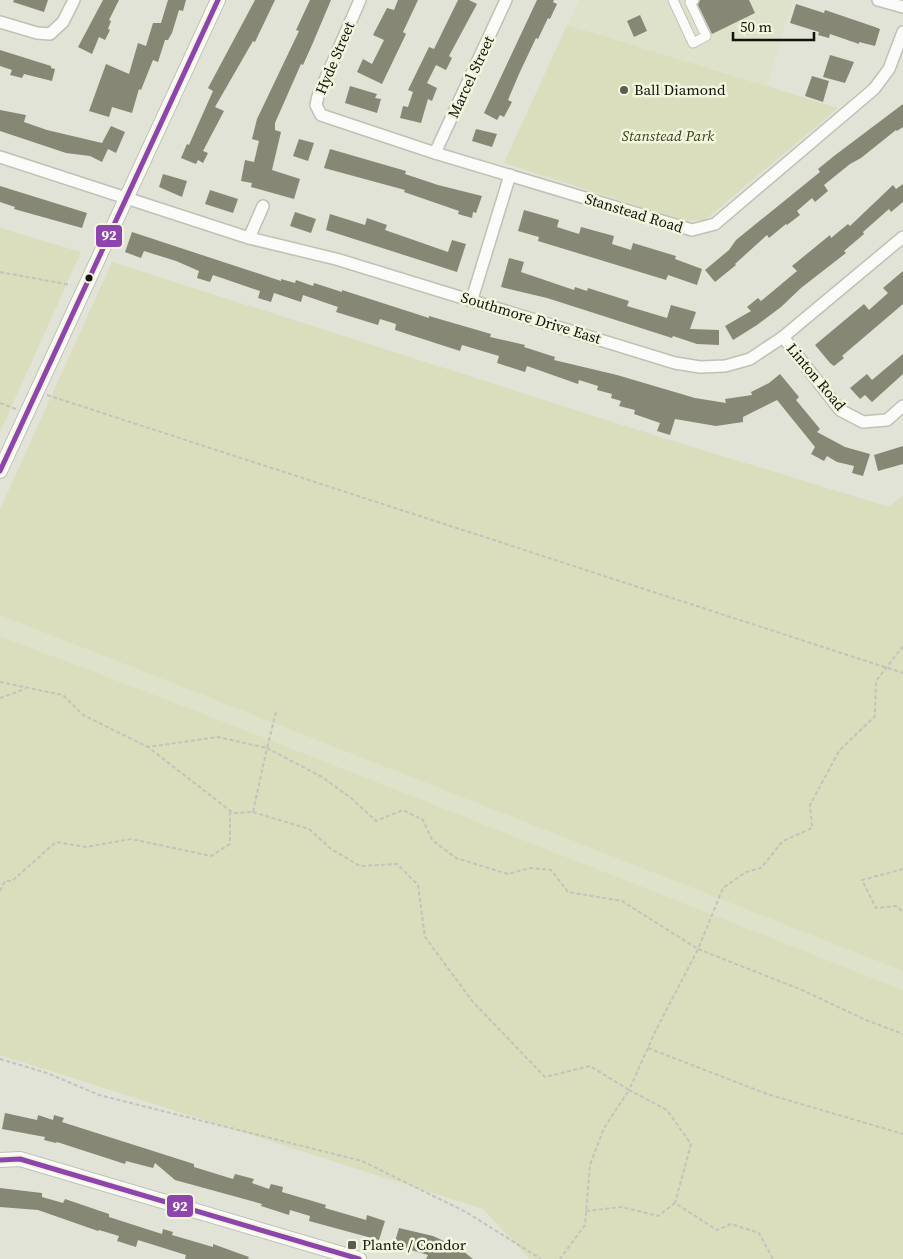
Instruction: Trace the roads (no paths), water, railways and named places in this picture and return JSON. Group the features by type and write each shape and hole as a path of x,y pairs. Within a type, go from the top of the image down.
{"street":[{"path":"0,22 37,33 50,34 63,22 74,0"},
{"path":"0,471 218,0"},
{"name":"Hyde Street","path":"321,116 316,105 318,96 360,0"},
{"name":"Marcel Street","path":"435,153 506,0"},
{"path":"672,0 693,43 706,36 690,2 694,0"},
{"path":"878,0 903,7"},
{"name":"Stanstead Road","path":"321,116 435,153 692,230 715,224 874,90 889,70 903,32"},
{"name":"Southmore Drive East","path":"0,157 249,238 336,259 472,299 675,363 700,367 726,366 750,359 783,337 903,237"},
{"path":"472,299 510,175"},
{"path":"249,238 263,206"},
{"name":"Linton Road","path":"783,337 840,410 863,422 887,420 903,406"},
{"path":"0,1160 20,1159 358,1259"}],"place":[{"name":"Ball Diamond","path":"624,90"},
{"name":"Plante / Condor","path":"352,1245"}],"park label":[{"name":"Stanstead Park","path":"668,136"}]}
